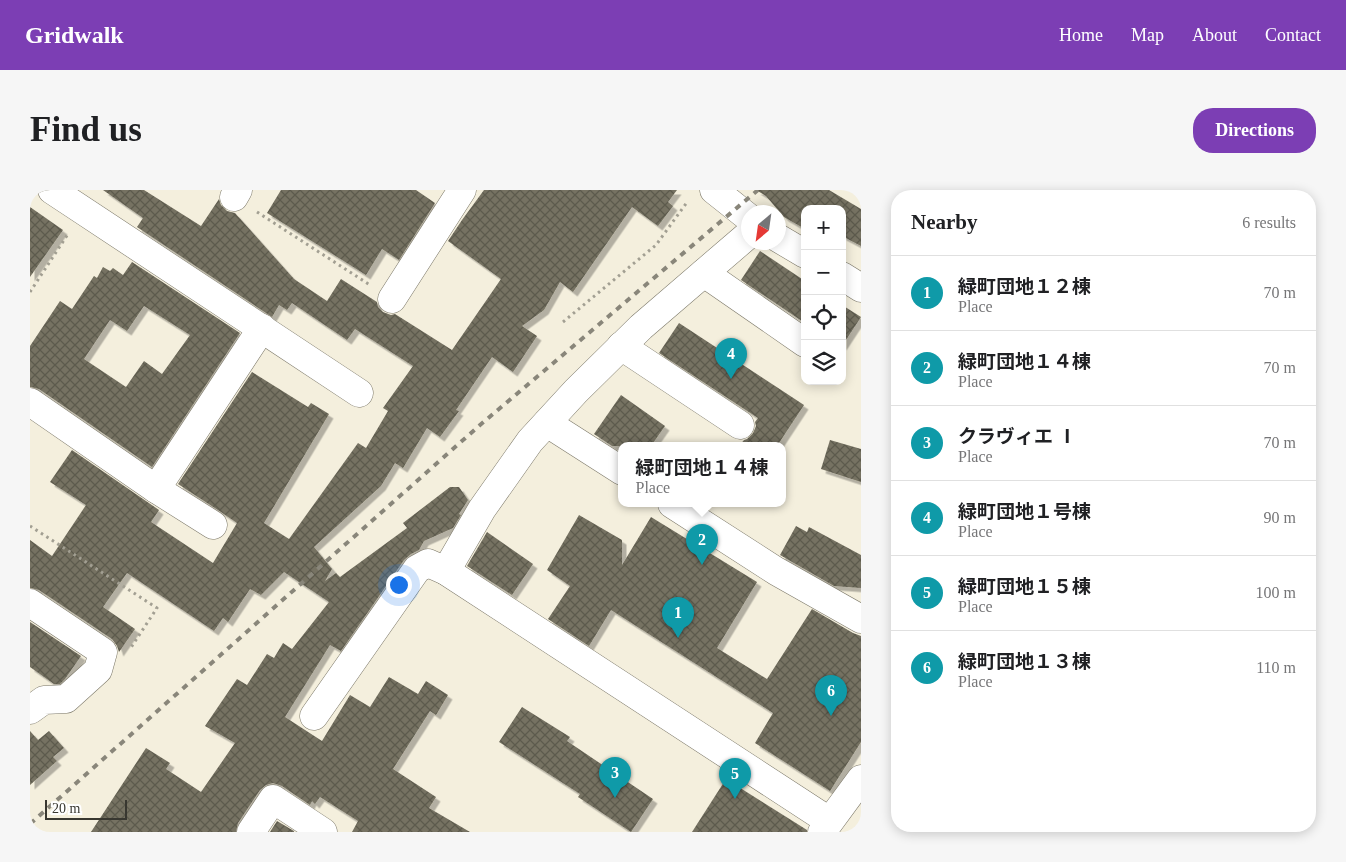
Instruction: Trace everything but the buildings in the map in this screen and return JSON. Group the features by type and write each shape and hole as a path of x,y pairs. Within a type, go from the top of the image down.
{"street":[{"path":"52,190 359,393"},
{"path":"392,299 462,190"},
{"path":"702,194 741,214"},
{"path":"446,571 482,509 530,441 576,391 641,327 741,241"},
{"path":"786,243 801,252"},
{"path":"704,273 801,340"},
{"path":"846,279 861,288"},
{"path":"156,489 262,328"},
{"path":"621,346 740,424"},
{"path":"30,402 156,489 213,525"},
{"path":"547,422 618,468"},
{"path":"677,507 776,571 861,619"},
{"path":"314,716 417,569 428,563 446,571 825,827 861,779"},
{"path":"30,603 103,652 98,670 66,699 44,700 30,710"},
{"path":"251,832 274,799 324,832"}],"path":[{"path":"236,194 392,299"},
{"path":"563,322 656,245 702,194"},
{"path":"30,292 83,210"},
{"path":"30,526 157,608 120,664 103,652"}],"railway":[{"path":"30,824 480,425 758,190"}],"place":[{"name":"緑町団地１号棟","path":"731,379"},
{"name":"緑町団地１４棟","path":"702,565"},
{"name":"緑町団地１２棟","path":"678,638"},
{"name":"緑町団地１３棟","path":"831,716"},
{"name":"クラヴィエ Ⅰ","path":"615,798"},
{"name":"緑町団地１５棟","path":"735,799"}]}
